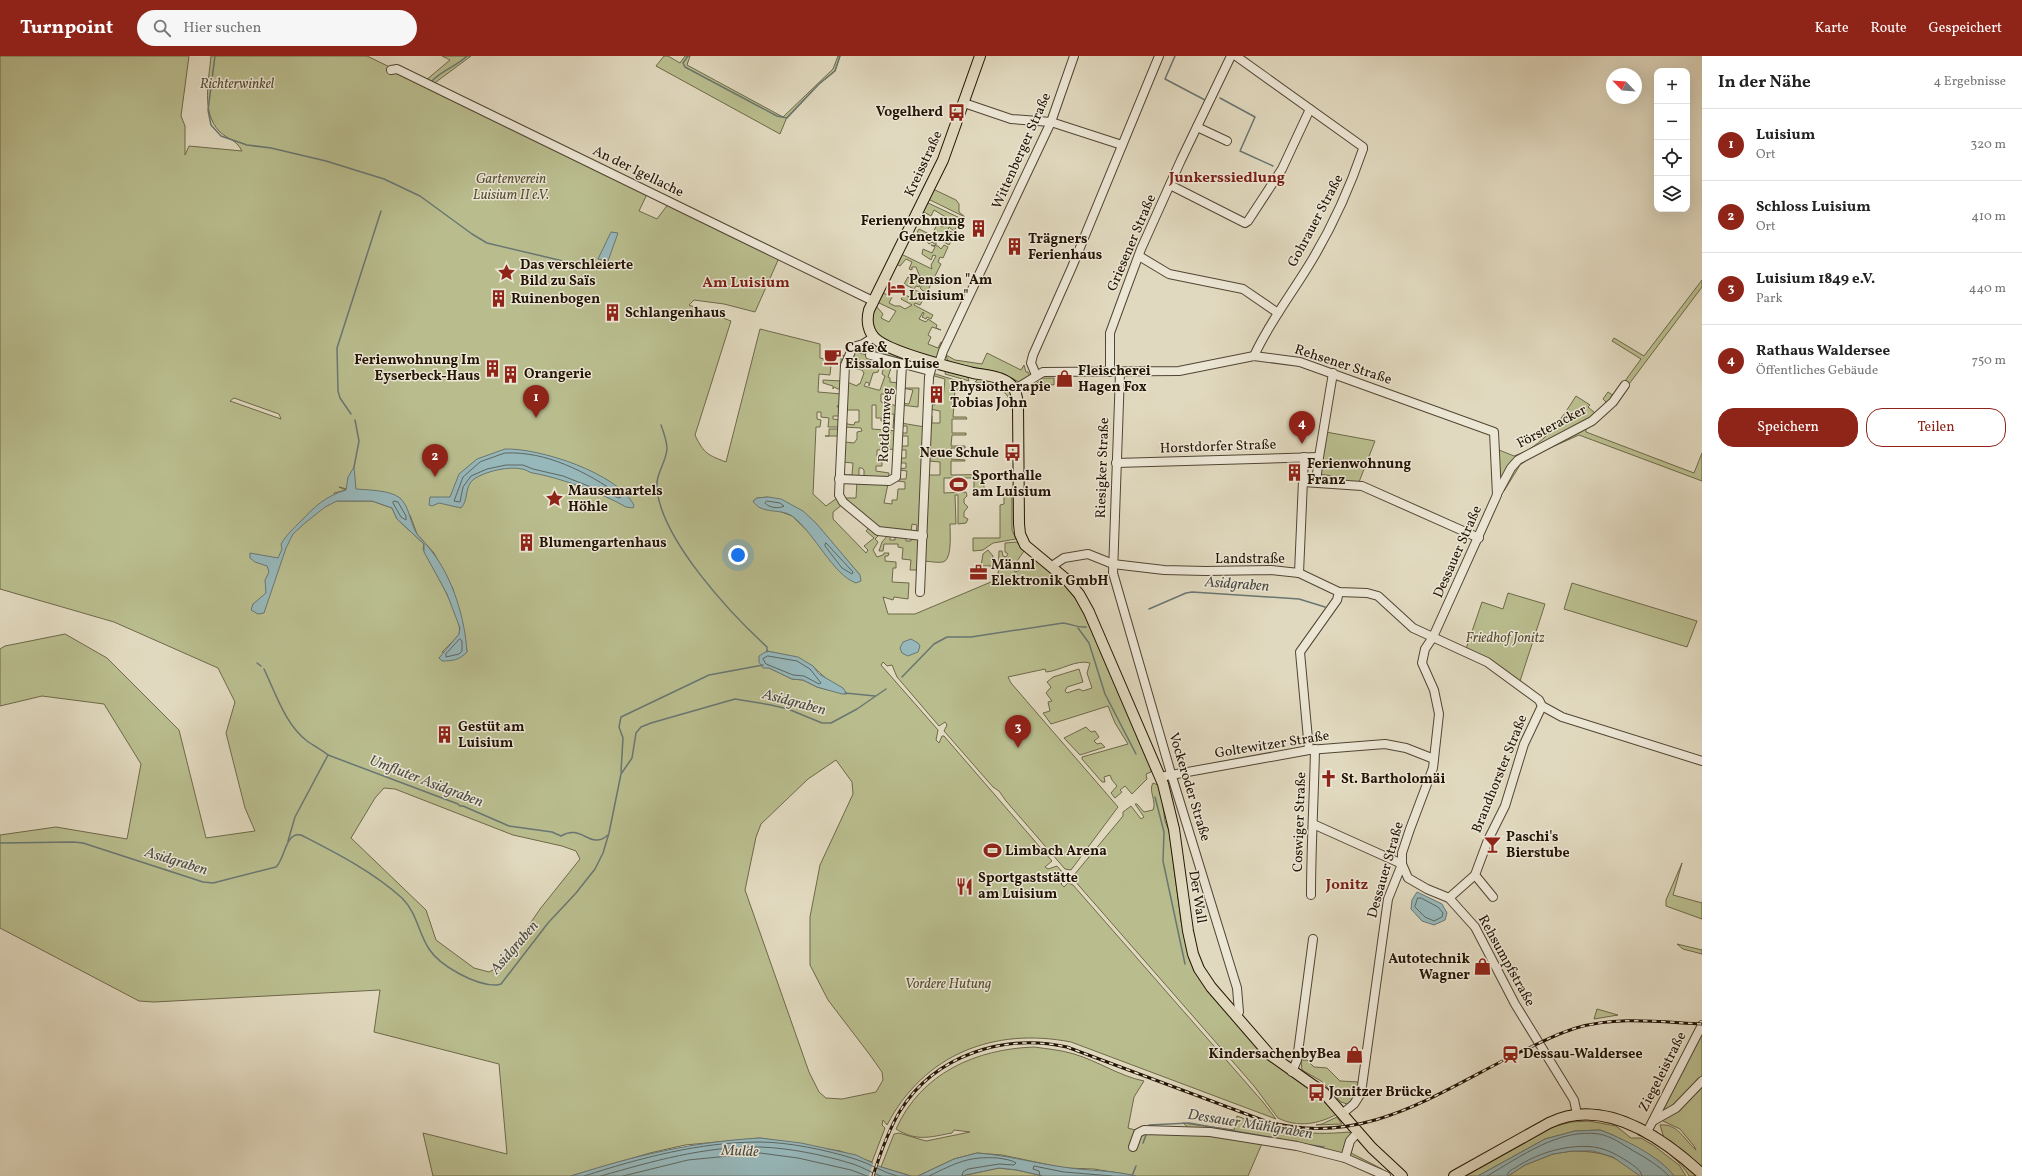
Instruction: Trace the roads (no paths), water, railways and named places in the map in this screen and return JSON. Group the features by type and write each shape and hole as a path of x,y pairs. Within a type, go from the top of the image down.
{"main road":[{"name":"Kreisstraße","path":"874,337 867,320 873,301 943,160 980,56"},
{"path":"874,337 882,344 934,366 1001,379 1010,384 1014,390"},
{"name":"Der Wall","path":"1014,390 1018,409 1020,534 1027,547 1052,566 1072,586 1089,612 1160,777 1170,812 1180,883 1193,954 1199,969 1208,982 1269,1054 1292,1072 1324,1093 1372,1148 1402,1176"},
{"path":"1454,1176 1549,1123 1563,1116 1577,1114 1617,1120 1650,1134 1678,1152 1702,1174"}],"street":[{"name":"Wittenberger Straße","path":"934,366 1051,122 1074,56"},
{"path":"1014,390 1023,386 1036,375 1031,363 1033,355 1071,269 1159,56"},
{"name":"Griesener Straße","path":"1110,372 1110,333 1139,256 1170,185 1231,56"},
{"name":"Gohrauer Straße","path":"1236,56 1363,146 1345,200 1305,272 1262,337 1254,356"},
{"name":"An der Igellache","path":"391,70 396,69 873,301"},
{"path":"964,103 1014,119 1051,122 1122,144"},
{"path":"1170,185 1245,223 1248,221 1282,169 1310,109"},
{"path":"1197,128 1227,141"},
{"path":"1139,256 1169,274 1244,290 1278,313"},
{"path":"874,337 863,344 853,347 845,365 839,495 841,500 872,527 885,533 923,536"},
{"path":"870,355 902,364 934,366 920,592"},
{"name":"Rehsener Straße","path":"1036,375 1043,372 1120,373 1179,371 1254,356 1300,362 1494,432"},
{"name":"Rotdornweg","path":"839,479 889,481 896,477 902,364"},
{"name":"Riesigker Straße","path":"1114,564 1120,373"},
{"path":"1316,482 1334,373"},
{"name":"Försteracker","path":"1497,495 1510,468 1518,460 1592,421 1613,402 1625,385"},
{"name":"Dessauer Straße","path":"1343,1113 1354,1104 1361,1093 1388,899 1402,864 1402,853 1428,785 1434,759 1439,714 1434,690 1422,663 1425,649 1433,637 1479,538 1497,495 1494,432"},
{"path":"1299,573 1304,457"},
{"name":"Horstdorfer Straße","path":"1116,463 1319,457"},
{"path":"1303,482 1362,486 1479,538"},
{"name":"Landstraße","path":"1052,566 1064,558 1088,554 1114,564 1185,571 1256,569 1299,573 1339,592 1367,593 1378,596 1413,628 1433,637"},
{"name":"Vockeroder Straße","path":"1114,564 1113,573 1237,988 1239,1012 1236,1016"},
{"name":"Coswiger Straße","path":"1311,895 1311,850 1313,824 1312,749 1300,652 1337,600 1339,592"},
{"name":"Brandhorster Straße","path":"1433,637 1487,662 1539,700 1542,706 1566,719 1702,761"},
{"name":"Brandhorster Straße","path":"1449,898 1475,875 1488,840 1505,806 1524,744 1542,706"},
{"name":"Goltewitzer Straße","path":"1160,777 1312,749 1385,744 1406,748 1434,759"},
{"path":"1313,824 1402,864"},
{"name":"Rehsumpfstraße","path":"1402,864 1408,878 1417,884 1449,898 1475,927 1515,1004 1574,1100 1577,1114"},
{"path":"1475,875 1493,898"},
{"path":"1292,1072 1297,1060 1313,939"},
{"name":"Ziegeleistraße","path":"1650,1134 1653,1121 1702,1025"},
{"path":"1653,1121 1676,1108 1702,1081"},
{"path":"1133,1147 1138,1133 1144,1130 1195,1130 1285,1144 1345,1158 1386,1176"},
{"path":"1345,1158 1350,1141 1358,1132"}],"water":[{"path":"611,232 618,233 608,261 598,259"},
{"path":"505,449 538,453 557,458 595,473 625,493 634,505 633,508 626,507 605,496 568,482 517,468 491,472 474,479 469,485 465,501 461,508 439,503 432,506 429,505 430,497 450,497 459,474 477,459"},
{"path":"354,467 356,489 391,493 400,498 406,506 417,534 440,563 452,587 461,613 467,652 462,657 456,660 446,661 442,661 439,658 459,634 460,628 447,594 424,552 424,544 397,519 392,508 372,501 337,501 325,507 305,523 293,534 286,548 264,613 258,614 251,610 253,604 266,593 265,580 269,572 267,566 255,562 250,558 250,553 278,558 282,549 281,544 283,540 316,506 332,495 346,490 348,477"},
{"path":"768,497 781,499 803,511 816,523 860,575 861,581 856,583 839,571 808,532 792,516 782,512 766,510 761,508 753,501 757,498"},
{"path":"911,639 920,646 918,652 908,656 902,653 900,648 903,642"},
{"path":"767,651 798,657 813,666 819,674 843,688 847,694 817,687 803,680 792,679 769,668 763,668 759,662 759,656"},
{"path":"1417,892 1442,904 1447,913 1445,920 1434,925 1422,921 1411,909 1412,900"},
{"path":"1600,1130 1630,1143 1651,1155 1674,1176 1640,1176 1613,1157 1593,1151 1572,1151 1553,1154 1525,1165 1508,1176 1478,1176 1545,1139 1575,1131"},
{"name":"Mulde","path":"760,1138 801,1143 856,1155 881,1167 911,1176 571,1176 642,1156 688,1146"},
{"path":"977,1153 999,1155 1063,1167 1136,1176 1043,1176 1017,1170 999,1168 961,1176 918,1176 954,1159"}],"waterway":[{"path":"215,56 208,110 211,125 221,136 247,145 271,148 326,161 384,179 420,196 472,234 487,243 563,261"},
{"path":"432,81 467,56"},
{"path":"688,56 683,63 685,67 777,116 787,118 819,84 835,71 840,56"},
{"path":"1175,56 1165,79 1205,100"},
{"path":"1220,98 1255,117 1240,151 1273,166"},
{"path":"351,414 340,398 338,391 337,348 381,211"},
{"path":"354,467 359,441 355,420"},
{"path":"661,425 666,440 667,449 657,484 662,510 672,531 700,575 735,615 767,647 767,652"},
{"name":"Asidgraben","path":"1149,609 1186,593 1192,592 1299,599 1325,607"},
{"name":"Asidgraben","path":"902,677 934,644 947,637 971,637 1063,623 1086,627"},
{"path":"1078,628 1089,643 1105,694 1136,754"},
{"path":"257,663 261,666"},
{"path":"621,772 623,738 619,727 621,717 709,675 763,665"},
{"path":"264,669 282,708 293,726 307,741 328,755"},
{"name":"Asidgraben","path":"0,843 83,843 203,882 213,883 276,867 288,842 292,837 301,835 366,871 402,898 411,910 425,943 441,962 469,979 497,985 501,984 548,923 576,893 595,869 603,853 609,833 621,774 632,758 636,733 641,727 735,699 788,709 822,723 831,723 857,709 886,689"},
{"path":"845,693 875,696"},
{"name":"Umfluter Asidgraben","path":"288,841 295,817 328,755 458,804 509,826 552,832 561,836 568,833 575,833 596,840 602,839 608,835"},
{"path":"1155,797 1164,832 1163,861 1185,964"},
{"name":"Dessauer Mühlgraben","path":"1149,1125 1189,1123 1281,1139"},
{"name":"Dessauer Mühlgraben","path":"1143,1143 1146,1135"},
{"name":"Dessauer Mühlgraben","path":"1304,1144 1324,1147"},
{"name":"Dessauer Mühlgraben","path":"1132,1176 1136,1166"}],"railway":[{"path":"873,1176 881,1151 892,1126 900,1111 915,1092 932,1075 952,1062 973,1053 996,1046 1019,1043 1043,1043 1067,1047 1265,1121 1300,1128 1334,1128 1366,1122 1398,1112 1459,1084 1520,1052 1554,1036 1576,1028 1591,1024 1623,1021 1702,1024"}],"place":[{"name":"Vogelherd","path":"956,112"},
{"name":"Ferienwohnung Genetzkie","path":"978,229"},
{"name":"Trägners Ferienhaus","path":"1015,247"},
{"name":"Das verschleierte Bild zu Saïs","path":"507,273"},
{"name":"Pension \"Am Luisium\"","path":"896,288"},
{"name":"Ruinenbogen","path":"498,299"},
{"name":"Schlangenhaus","path":"612,313"},
{"name":"Cafe & Eissalon Luise","path":"832,356"},
{"name":"Ferienwohnung Im Eyserbeck-Haus","path":"493,368"},
{"name":"Orangerie","path":"511,374"},
{"name":"Fleischerei Hagen Fox","path":"1065,379"},
{"name":"Physiotherapie Tobias John","path":"937,395"},
{"name":"Luisium","path":"536,418"},
{"name":"Rathaus Waldersee","path":"1302,444"},
{"name":"Neue Schule","path":"1012,453"},
{"name":"Ferienwohnung Franz","path":"1294,472"},
{"name":"Schloss Luisium","path":"435,477"},
{"name":"Sporthalle am Luisium","path":"959,484"},
{"name":"Mausemartels Höhle","path":"555,499"},
{"name":"Blumengartenhaus","path":"526,543"},
{"name":"Männl Elektronik GmbH","path":"978,573"},
{"name":"Gestüt am Luisium","path":"445,735"},
{"name":"Luisium 1849 e.V.","path":"1018,748"},
{"name":"St. Bartholomäi","path":"1328,779"},
{"name":"Paschi's Bierstube","path":"1493,845"},
{"name":"Limbach Arena","path":"992,851"},
{"name":"Sportgaststätte am Luisium","path":"965,886"},
{"name":"Autotechnik Wagner","path":"1483,967"},
{"name":"KindersachenbyBea","path":"1354,1054"},
{"name":"Dessau-Waldersee","path":"1510,1054"},
{"name":"Jonitzer Brücke","path":"1316,1092"}],"district":[{"name":"Junkerssiedlung","path":"1227,178"},
{"name":"Am Luisium","path":"746,283"},
{"name":"Jonitz","path":"1347,885"}],"park label":[{"name":"Richterwinkel","path":"237,84"},
{"name":"Gartenverein Luisium II e.V.","path":"511,188"},
{"name":"Friedhof Jonitz","path":"1505,638"},
{"name":"Vordere Hutung","path":"948,984"}]}
